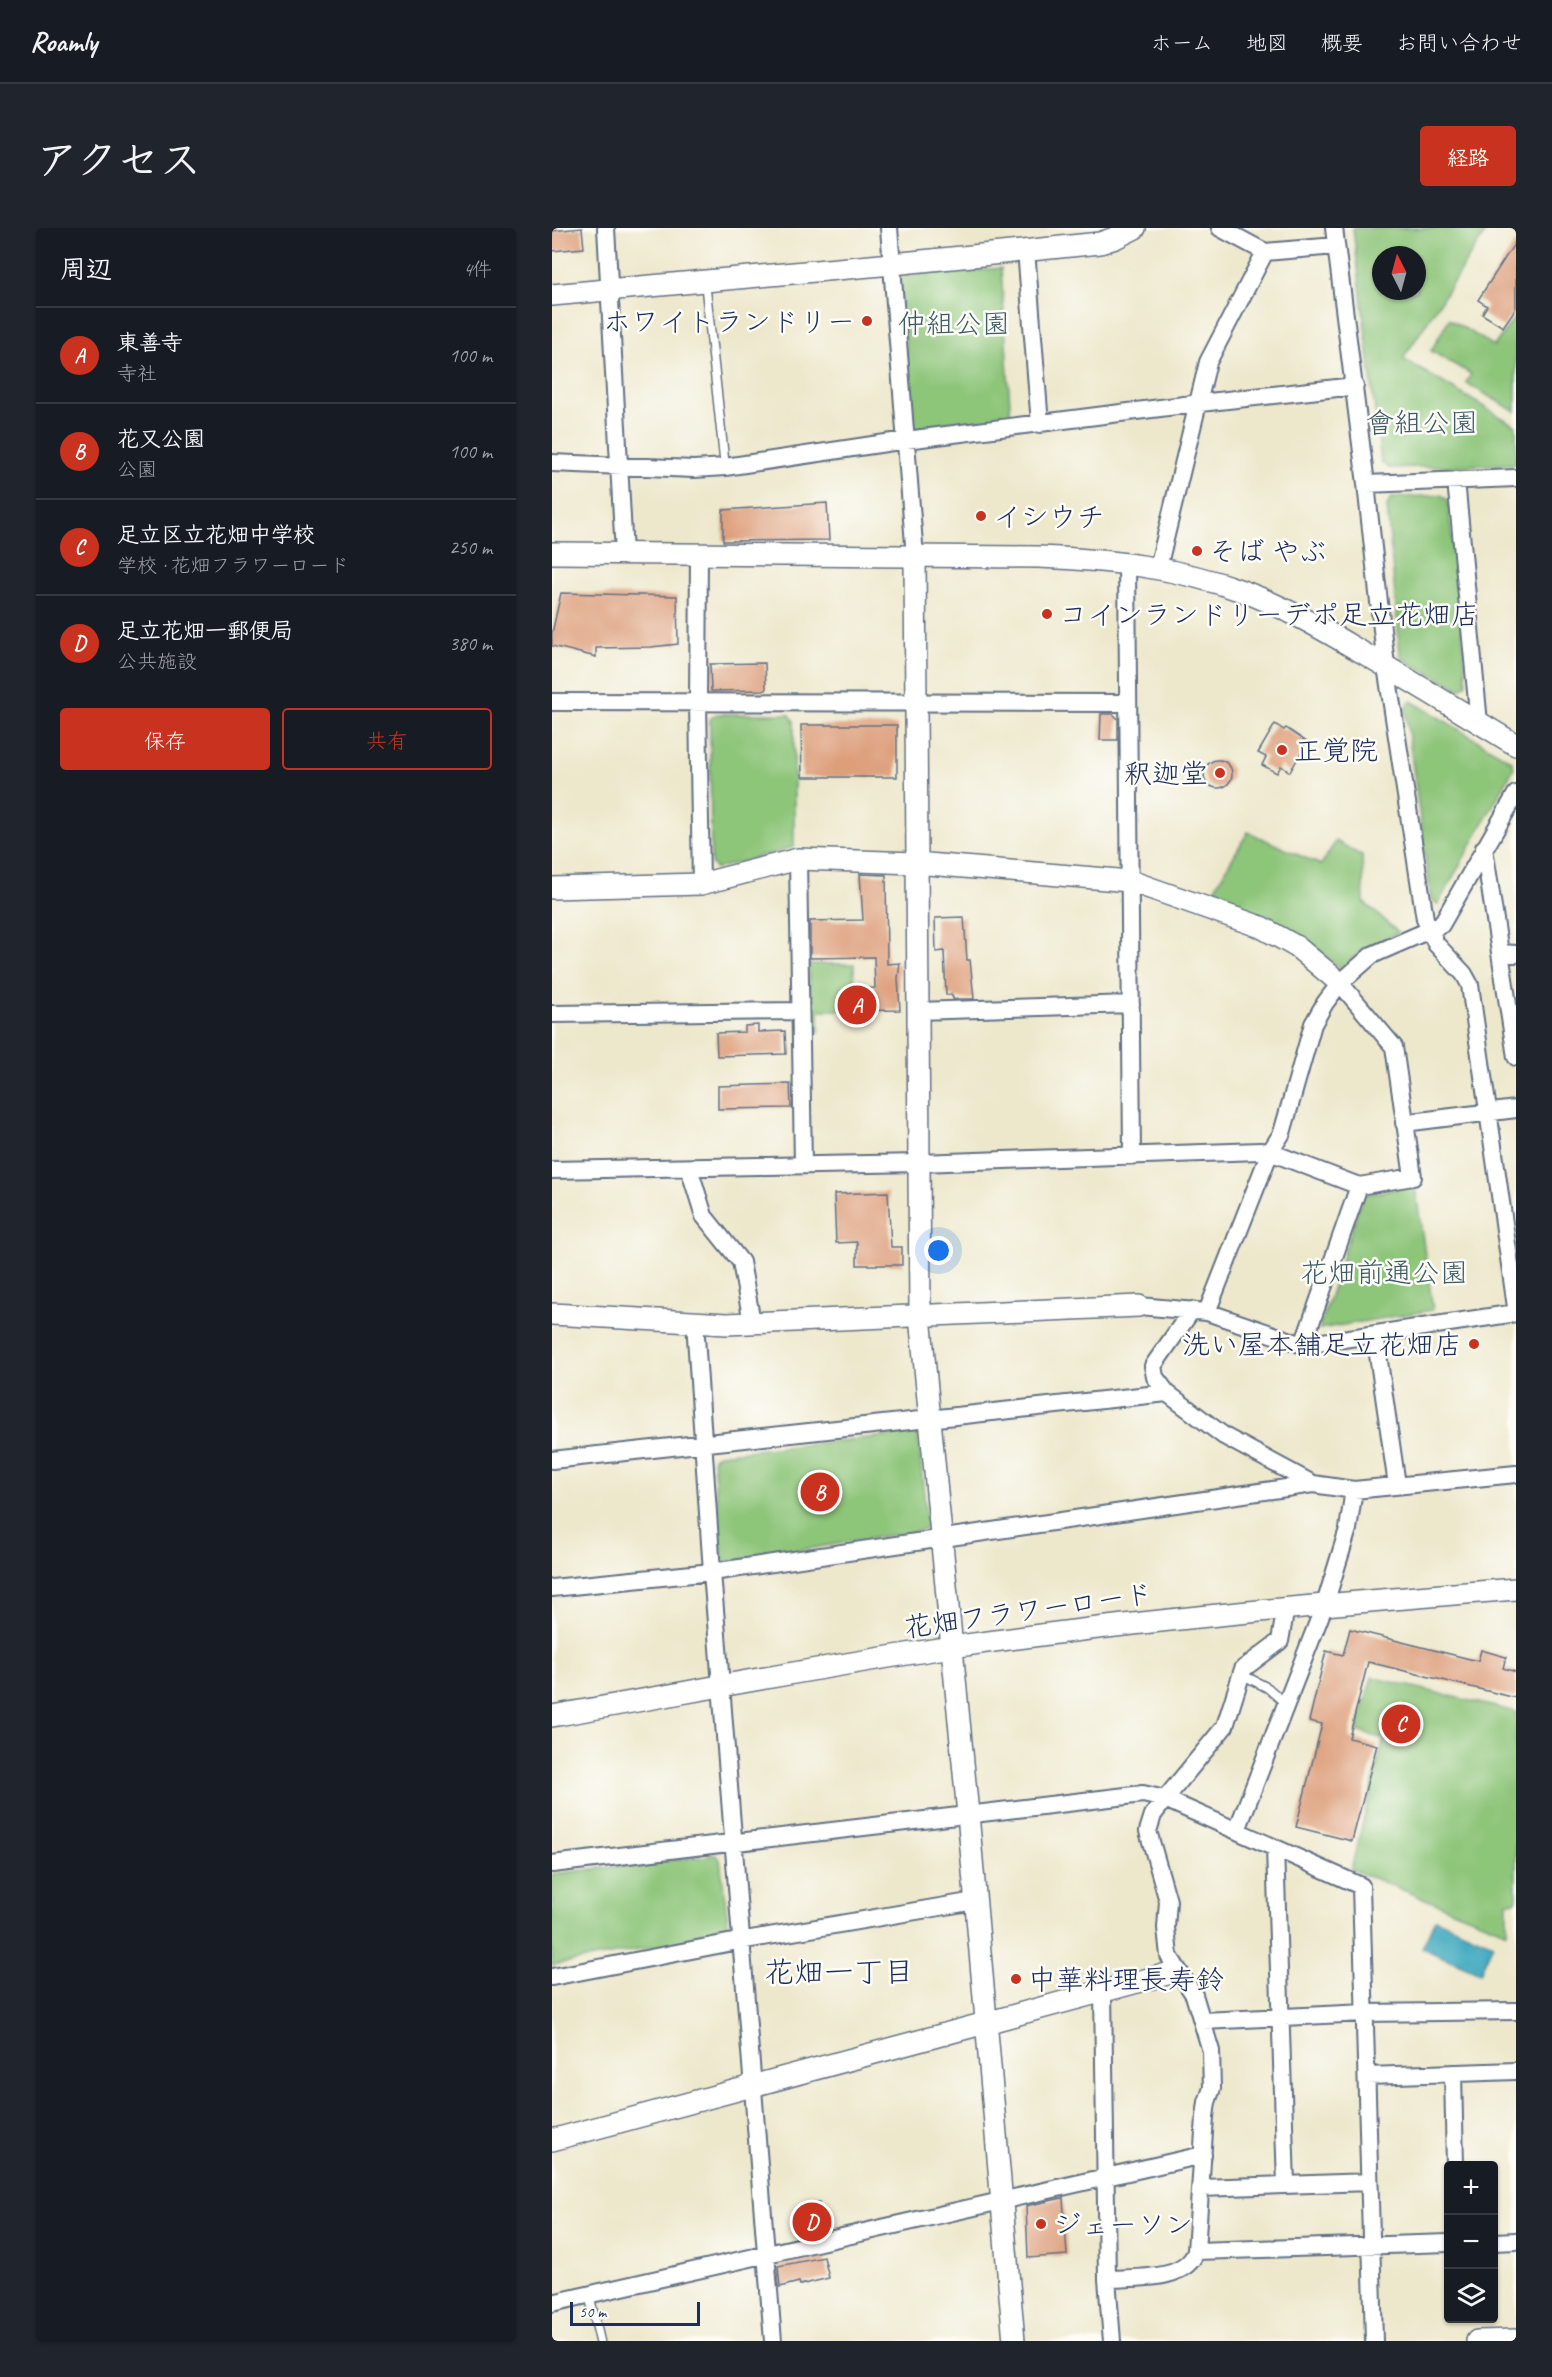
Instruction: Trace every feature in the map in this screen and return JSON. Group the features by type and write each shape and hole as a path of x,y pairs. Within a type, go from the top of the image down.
{"street":[{"path":"606,228 624,554"},
{"path":"889,228 915,556 920,1316 950,1648 968,1815 1014,2341"},
{"path":"552,295 1100,243 1135,228"},
{"path":"1220,228 1265,252 1336,246"},
{"path":"1334,228 1386,666 1425,919 1436,944 1464,974 1470,985 1516,1307"},
{"path":"1026,250 1040,424"},
{"path":"1158,568 1200,403 1208,362 1265,252"},
{"path":"552,463 694,469 725,467 906,440 1354,386"},
{"path":"1366,484 1516,478"},
{"path":"1456,480 1479,723"},
{"path":"552,553 1050,558 1127,562 1158,568 1246,593 1326,632 1516,745"},
{"path":"699,555 700,884"},
{"path":"1127,562 1132,1156"},
{"path":"552,702 1128,703"},
{"path":"1313,1484 1224,1436 1167,1393 1155,1377 1153,1366 1200,1311 1270,1152 1282,1133 1313,1024 1324,1003 1340,983 1372,955 1441,925 1516,794"},
{"path":"1484,848 1508,953 1516,1058"},
{"path":"798,859 803,1165"},
{"path":"552,888 700,884 798,859 916,863 1130,881 1261,927 1297,947 1340,983 1394,1047 1413,1177 1359,1186 1270,1152 919,1163 552,1170"},
{"path":"918,1011 1131,1004"},
{"path":"552,1014 799,1011"},
{"path":"1404,1123 1516,1109"},
{"path":"689,1168 704,1216 741,1262 752,1322"},
{"path":"1303,1345 1359,1186"},
{"path":"552,1314 695,1322 752,1322 1139,1306 1200,1311 1303,1345 1516,1313"},
{"path":"695,1322 702,1445 773,2341"},
{"path":"1375,1334 1397,1485"},
{"path":"552,1460 1167,1393"},
{"path":"552,1588 712,1572 1313,1484 1354,1490 1516,1474"},
{"path":"1237,1830 1325,1604 1348,1529 1354,1490"},
{"name":"花畑フラワーロード","path":"552,1716 950,1648 1095,1628 1286,1607 1516,1589"},
{"path":"1107,2279 1180,2271 1193,2259 1196,2251 1207,2102 1212,2088 1211,2051 1194,1995 1172,1973 1166,1928 1168,1901 1148,1831 1153,1815 1225,1726 1243,1669 1280,1641 1286,1607"},
{"path":"552,1864 1143,1794 1165,1799 1361,1886 1374,2341"},
{"path":"1275,1848 1286,2185"},
{"path":"552,1977 741,1940 975,1901"},
{"path":"552,2140 1172,1973"},
{"path":"1103,1991 1107,2279 1112,2341"},
{"path":"1203,2021 1365,2013 1516,2011"},
{"path":"1367,2076 1516,2071"},
{"path":"1453,2073 1455,2161"},
{"path":"552,2303 1203,2155"},
{"path":"1201,2188 1369,2182"},
{"path":"1498,2242 1516,2241"},
{"path":"1196,2251 1444,2243"},
{"path":"1477,2341 1516,2340"}],"lane":[{"path":"705,281 725,467"},
{"path":"1240,1674 1268,1688 1286,1704"},
{"path":"588,2294 600,2341"}],"green space":[{"name":"會組公園","path":"1353,228 1488,228 1403,359 1516,426 1516,464 1389,468 1381,462"},
{"name":"仲組公園","path":"1001,268 1011,420 919,433 912,426 900,276"},
{"path":"1516,315 1516,412 1466,383 1471,374 1431,351 1449,319 1494,346"},
{"path":"1441,495 1448,500 1467,684 1461,689 1403,660 1400,654 1387,506 1391,498"},
{"path":"1411,701 1512,761 1514,768 1438,904 1431,900 1405,708"},
{"path":"717,714 789,714 794,721 794,847 716,869 711,863 710,719"},
{"path":"1248,832 1321,865 1336,841 1362,856 1364,902 1399,933 1370,946 1357,954 1345,966 1339,967 1301,936 1260,915 1210,896"},
{"path":"809,964 854,964 854,987 841,987 842,1010 819,1010 819,1032 809,1032"},
{"name":"花畑前通公園","path":"1415,1185 1433,1310 1319,1329 1363,1195"},
{"path":"913,1433 918,1436 927,1526 924,1530 727,1562 722,1558 713,1458 719,1454"},
{"path":"1372,1677 1516,1712 1516,1901 1507,1902 1507,1932 1351,1869 1384,1739 1357,1731"},
{"path":"716,1855 720,1859 729,1931 724,1935 552,1965 552,1874"}],"water":[{"path":"1435,1919 1493,1944 1480,1973 1422,1948"}],"building":[{"path":"582,228 584,248 552,251 552,231"},
{"path":"1516,241 1516,308 1503,327 1482,314 1487,306 1478,300"},
{"path":"827,503 829,540 723,541 723,510"},
{"path":"561,593 677,596 678,644 596,648 596,657 552,646 552,633"},
{"path":"765,663 766,690 711,691 710,664"},
{"path":"1101,714 1113,714 1118,719 1118,740 1100,740"},
{"path":"1275,724 1284,730 1286,728 1307,742 1290,772 1281,766 1277,773 1262,765 1266,757 1258,753"},
{"path":"801,725 897,725 897,777 802,777"},
{"path":"1218,760 1228,764 1232,774 1228,784 1218,788 1208,784 1204,774 1208,764"},
{"path":"860,874 886,875 887,964 900,963 898,978 900,1010 847,1011 846,989 875,988 874,957 810,958 810,921 863,920"},
{"path":"964,917 967,960 970,960 974,999 953,999 952,995 946,995 944,951 936,952 935,918"},
{"path":"758,1025 758,1032 785,1031 786,1054 717,1056 716,1033 745,1032 745,1026"},
{"path":"790,1084 791,1108 718,1109 718,1086"},
{"path":"888,1192 891,1247 902,1247 902,1265 857,1265 857,1242 836,1243 834,1194"},
{"path":"1350,1629 1478,1661 1481,1650 1506,1657 1503,1668 1516,1672 1516,1698 1368,1662 1349,1738 1377,1745 1352,1841 1296,1827 1322,1724 1309,1721 1326,1651 1343,1655"},
{"path":"1063,2198 1067,2255 1028,2258 1026,2206"},
{"path":"819,2203 824,2228 806,2231 802,2206"},
{"path":"824,2257 829,2278 780,2287 778,2266"}],"place":[{"name":"ホワイトランドリー","path":"867,321"},
{"name":"イシウチ","path":"981,516"},
{"name":"そば やぶ","path":"1197,551"},
{"name":"コインランドリーデポ足立花畑店","path":"1047,614"},
{"name":"正覚院","path":"1282,750"},
{"name":"釈迦堂","path":"1220,773"},
{"name":"東善寺","path":"857,1005"},
{"name":"洗い屋本舗足立花畑店","path":"1474,1344"},
{"name":"花又公園","path":"820,1492"},
{"name":"足立区立花畑中学校","path":"1401,1724"},
{"name":"中華料理長寿鈴","path":"1016,1979"},
{"name":"足立花畑一郵便局","path":"812,2222"},
{"name":"ジェーソン","path":"1041,2224"}],"district":[{"name":"花畑一丁目","path":"839,1972"}]}
